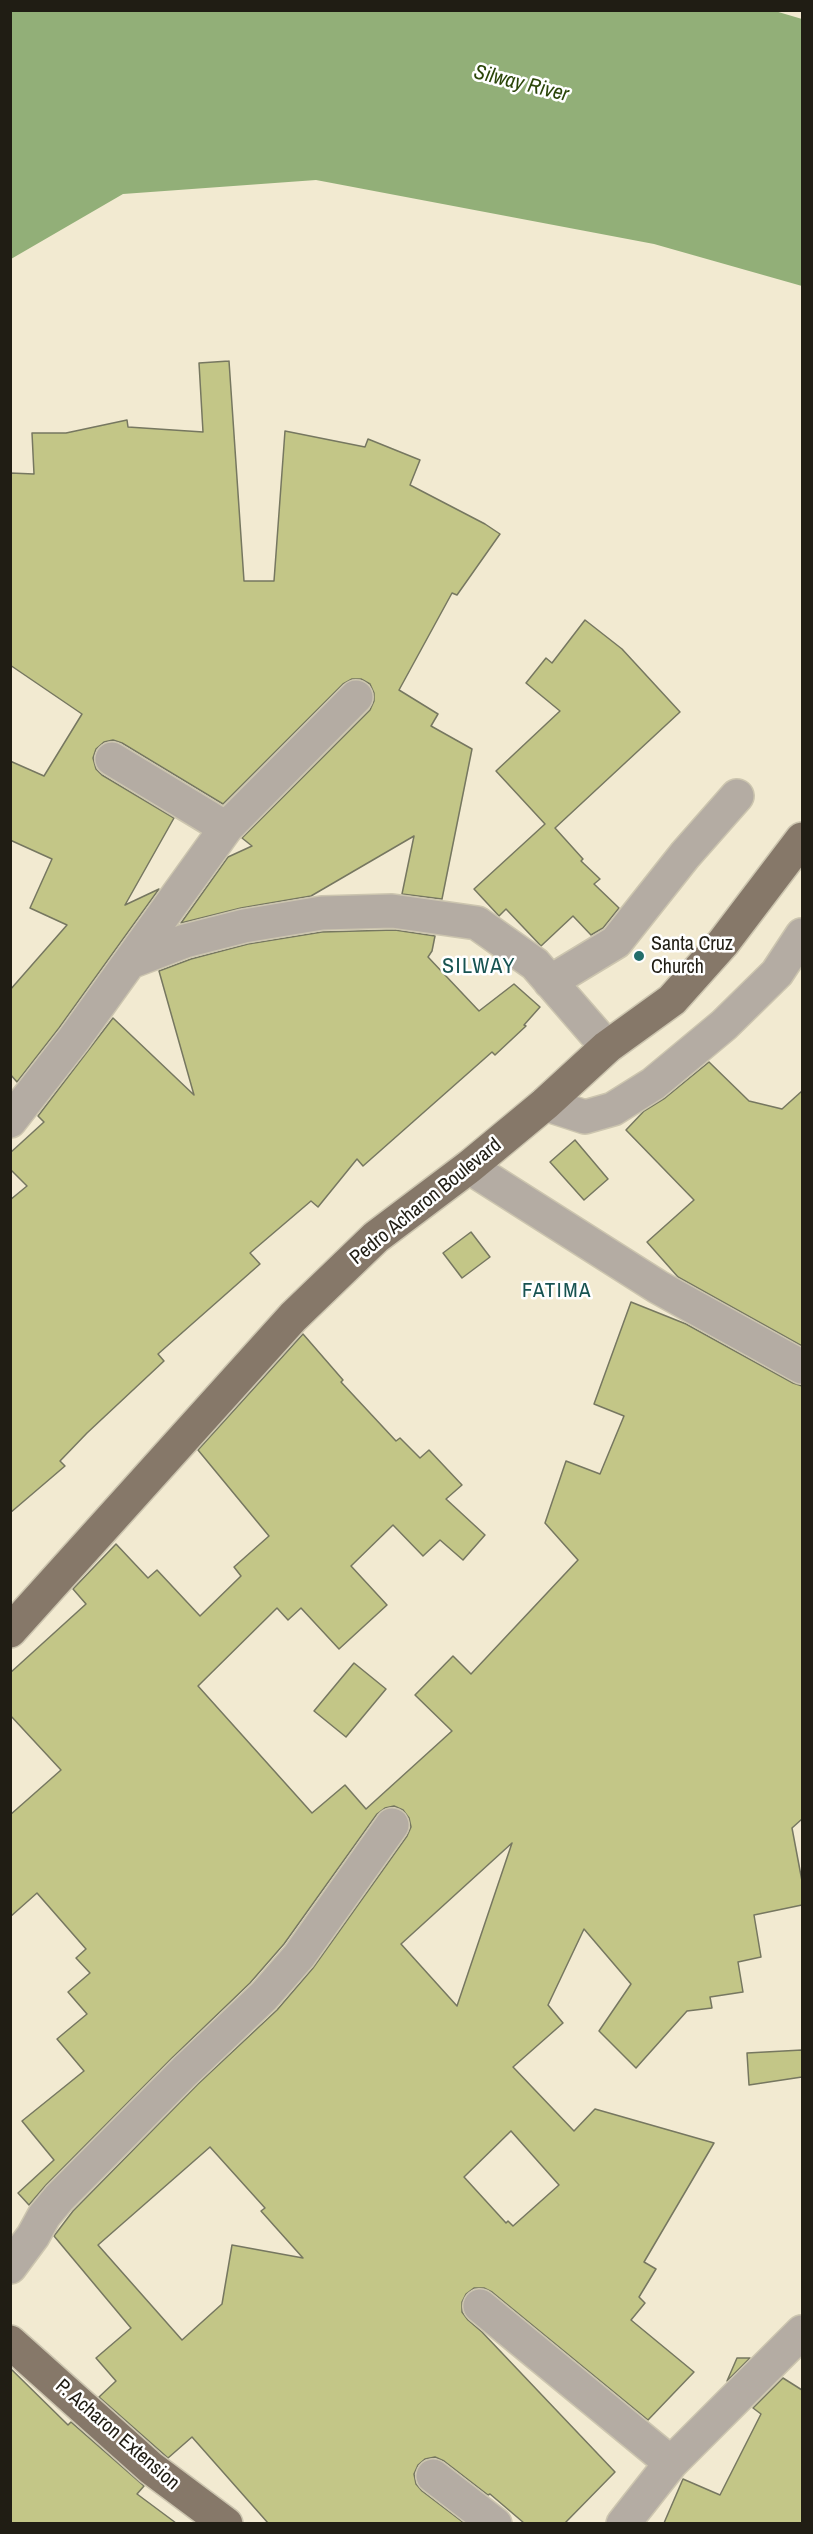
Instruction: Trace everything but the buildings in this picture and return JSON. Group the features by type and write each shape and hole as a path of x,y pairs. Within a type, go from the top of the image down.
{"main road":[{"name":"Pedro Acharon Boulevard","path":"10,1631 293,1317 376,1237 469,1167 545,1104 607,1047 672,1000 723,942 802,838"},
{"name":"P. Acharon Extension","path":"10,2342 151,2468 226,2523"}],"street":[{"path":"10,1121 130,962 226,828 356,697"},
{"path":"112,759 226,828"},
{"path":"550,982 616,942 685,855 737,796"},
{"path":"130,962 185,941 244,926 322,913 392,911 477,923 534,964 607,1047"},
{"path":"545,1104 585,1117 613,1109 653,1084 724,1025 777,973 802,935"},
{"path":"469,1167 658,1287 802,1367"},
{"path":"10,2267 33,2236 44,2216 84,2171 264,1996 299,1956 393,1826"},
{"path":"480,2306 670,2463"},
{"path":"623,2523 670,2463 802,2332"},
{"path":"433,2476 495,2523"}],"water":[{"name":"Silway River","path":"11,11 775,11 802,19 802,286 654,244 316,180 123,194 11,259"}],"place":[{"name":"Santa Cruz Church","path":"639,956"}],"district":[{"name":"SILWAY","path":"479,967"},
{"name":"FATIMA","path":"557,1291"}]}
